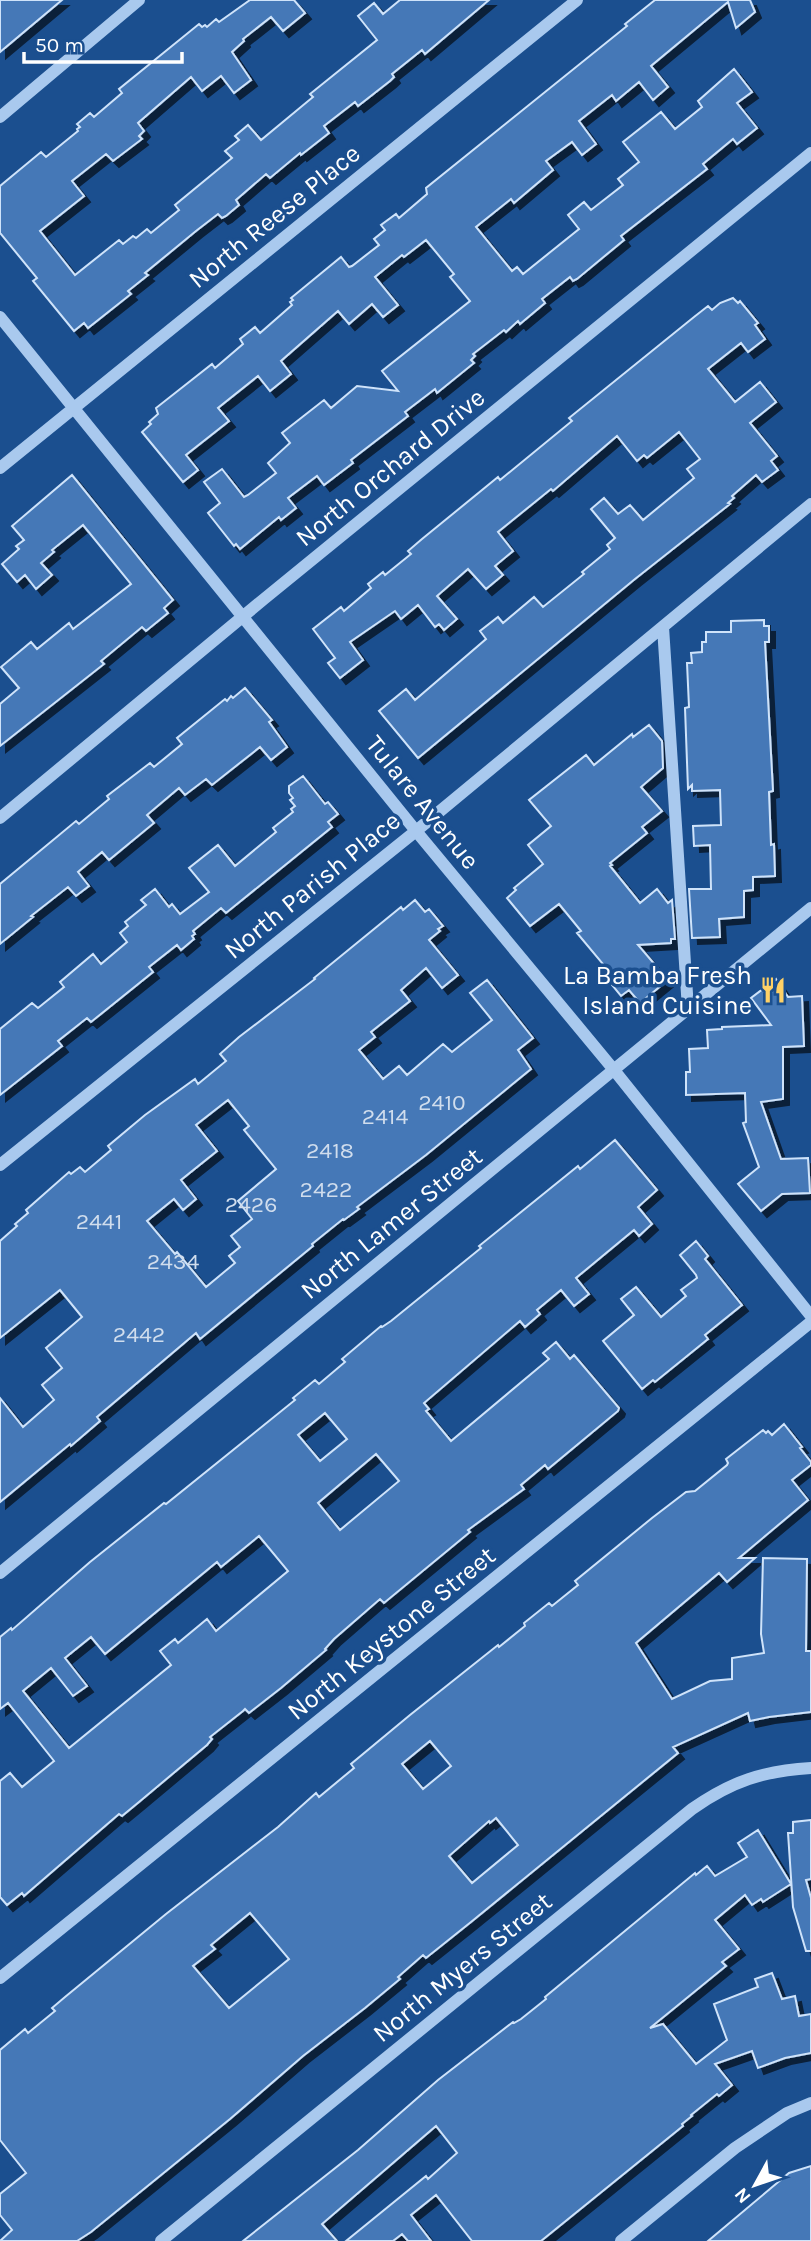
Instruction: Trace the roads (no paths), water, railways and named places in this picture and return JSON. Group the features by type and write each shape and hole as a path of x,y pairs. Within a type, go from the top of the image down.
{"street":[{"path":"0,117 139,0"},
{"name":"North Reese Place","path":"0,468 577,0"},
{"name":"North Orchard Drive","path":"0,818 811,153"},
{"name":"Tulare Avenue","path":"0,317 416,831 614,1070 811,1316"},
{"name":"North Parish Place","path":"0,1165 416,831 811,505"},
{"path":"663,627 688,1009"},
{"name":"North Lamer Street","path":"0,1573 811,908"},
{"name":"North Keystone Street","path":"0,1978 811,1322"},
{"name":"North Myers Street","path":"161,2241 700,1804 742,1780 782,1769 811,1768"},
{"path":"621,2241 735,2148 787,2113 811,2103"}],"place":[{"name":"La Bamba Fresh Island Cuisine","path":"773,990"}]}
